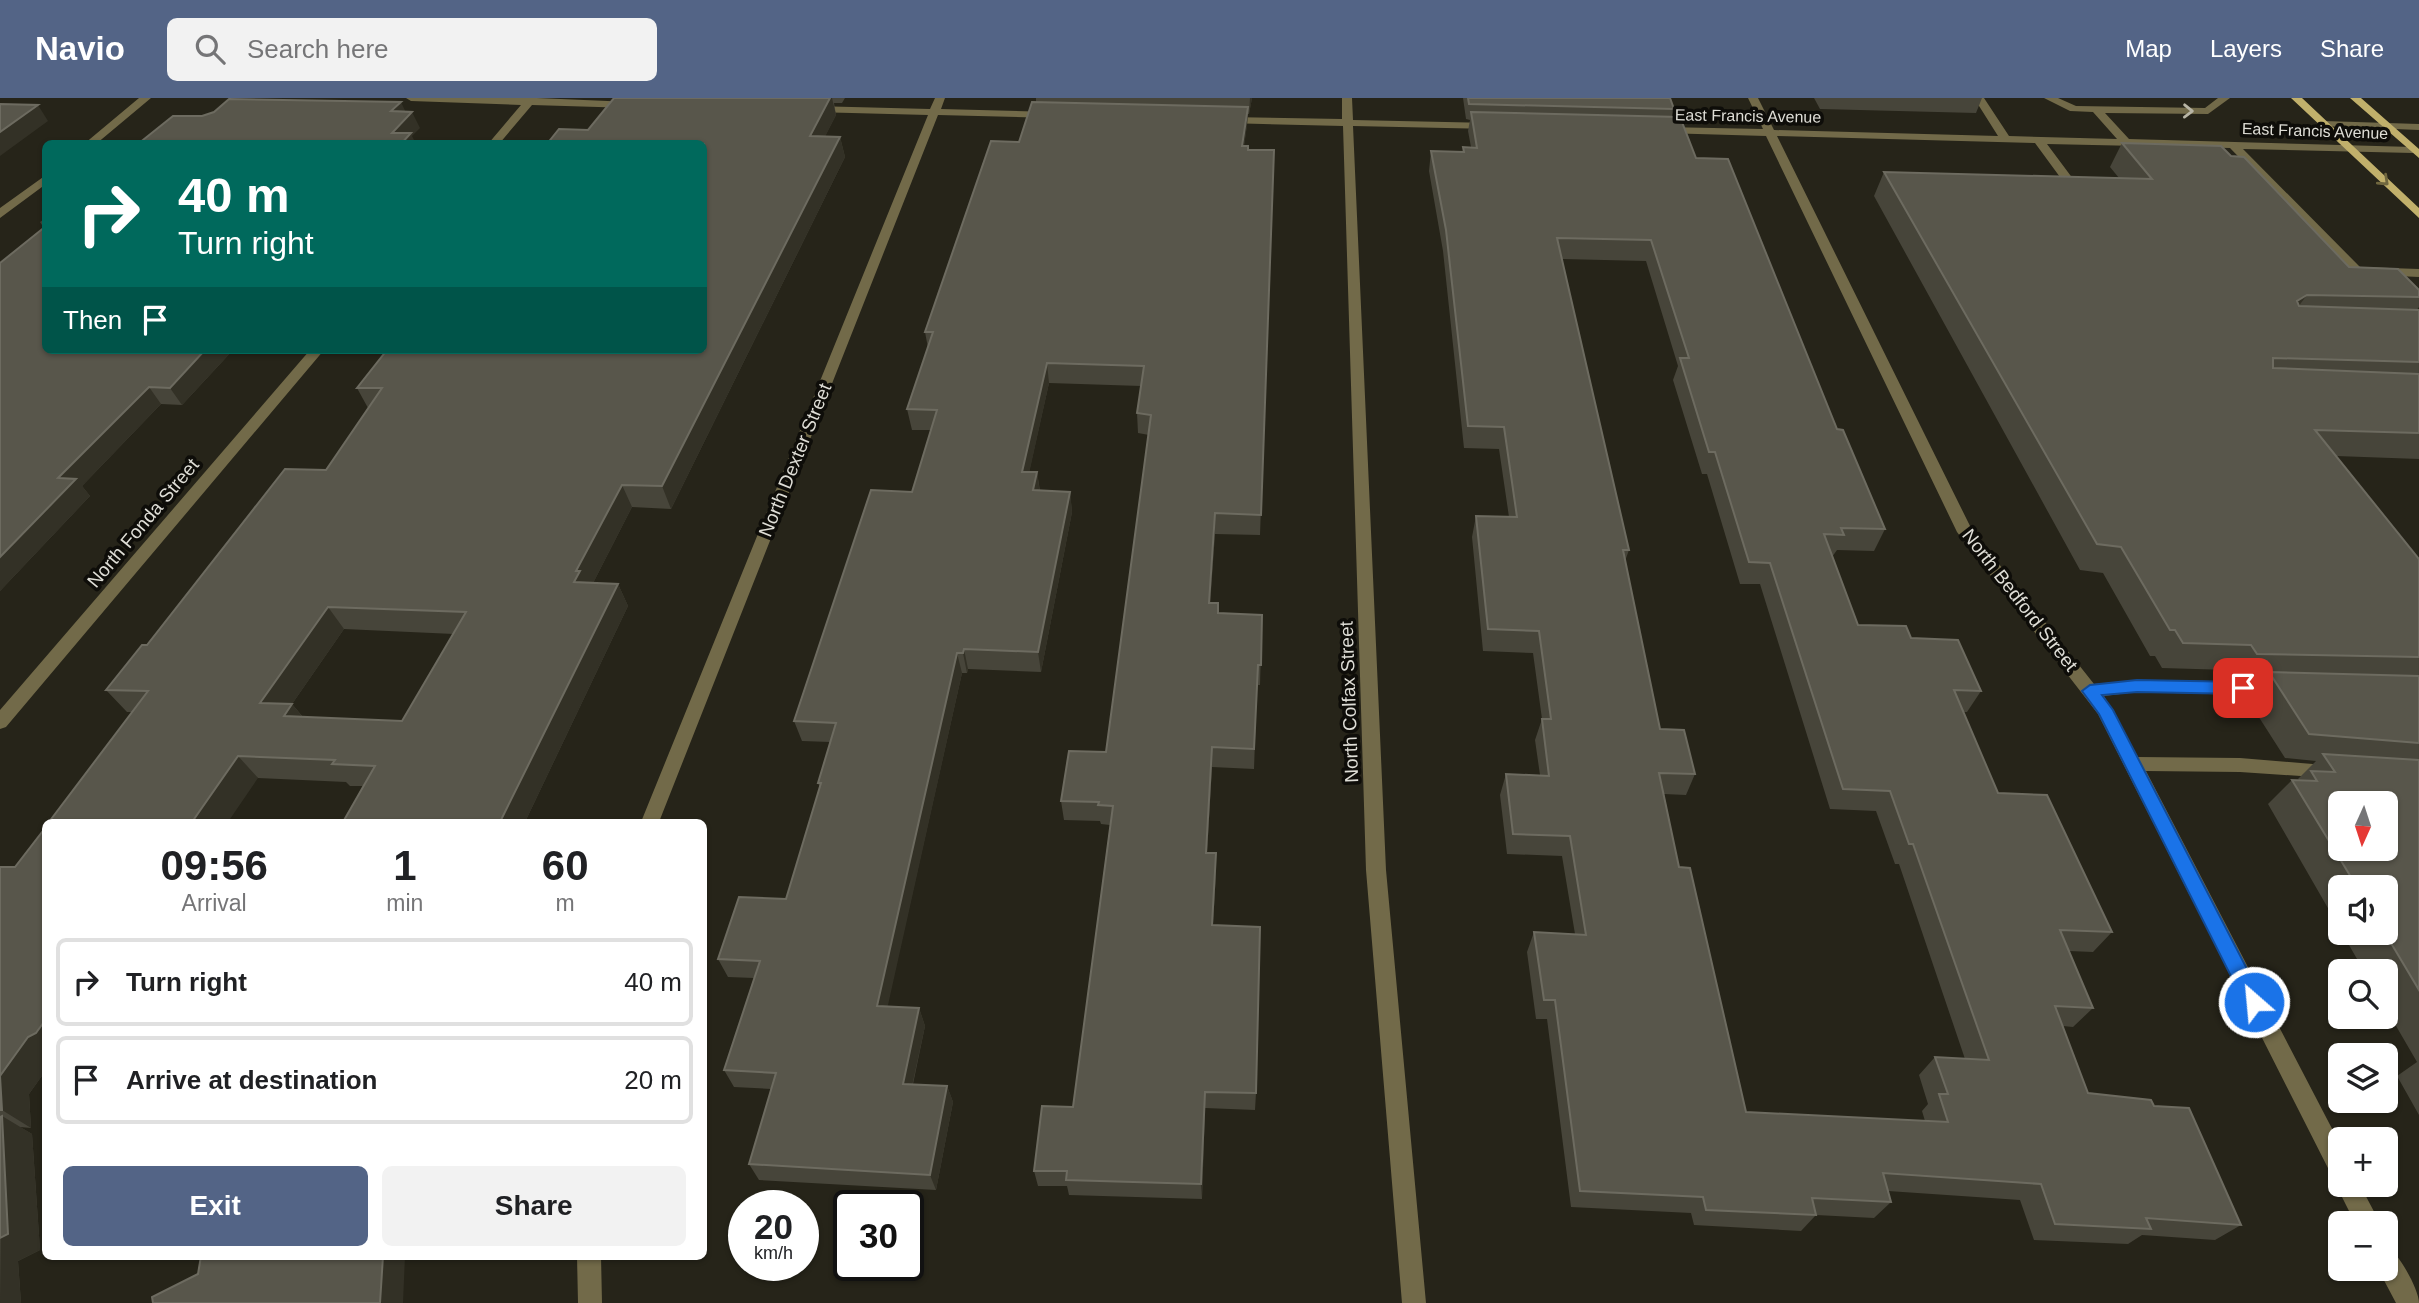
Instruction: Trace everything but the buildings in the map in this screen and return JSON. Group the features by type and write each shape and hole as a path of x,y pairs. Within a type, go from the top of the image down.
{"main road":[{"path":"2296,98 2419,214"},
{"path":"2354,98 2416,152"}],"street":[{"path":"94,140 146,98"},
{"path":"411,98 640,105"},
{"name":"North Colfax Street","path":"1347,98 1376,870 1414,1303"},
{"name":"North Bedford Street","path":"1753,98 1965,532 2105,710 2328,1145"},
{"path":"1979,98 2005,138"},
{"path":"2049,98 2074,109 2208,111 2225,98"},
{"path":"496,140 530,100"},
{"path":"794,109 937,105 1058,115"},
{"name":"North Dexter Street","path":"651,819 937,105"},
{"path":"2096,109 2126,142"},
{"path":"1210,120 1511,127"},
{"name":"East Francis Avenue","path":"2324,124 2419,127"},
{"name":"East Francis Avenue","path":"1647,130 2232,144 2416,152"},
{"path":"2038,139 2076,191 2063,191"},
{"path":"2232,144 2357,271 2419,273"},
{"path":"0,214 42,181"},
{"name":"North Fonda Street","path":"0,722 314,354"},
{"path":"2090,691 2137,686 2299,689"},
{"path":"2132,764 2240,765 2350,773"},
{"path":"589,1260 590,1303"},
{"path":"2398,1281 2409,1303"}],"route":[{"path":"2243,688 2137,686 2090,691 2105,710 2254,1002"}]}
